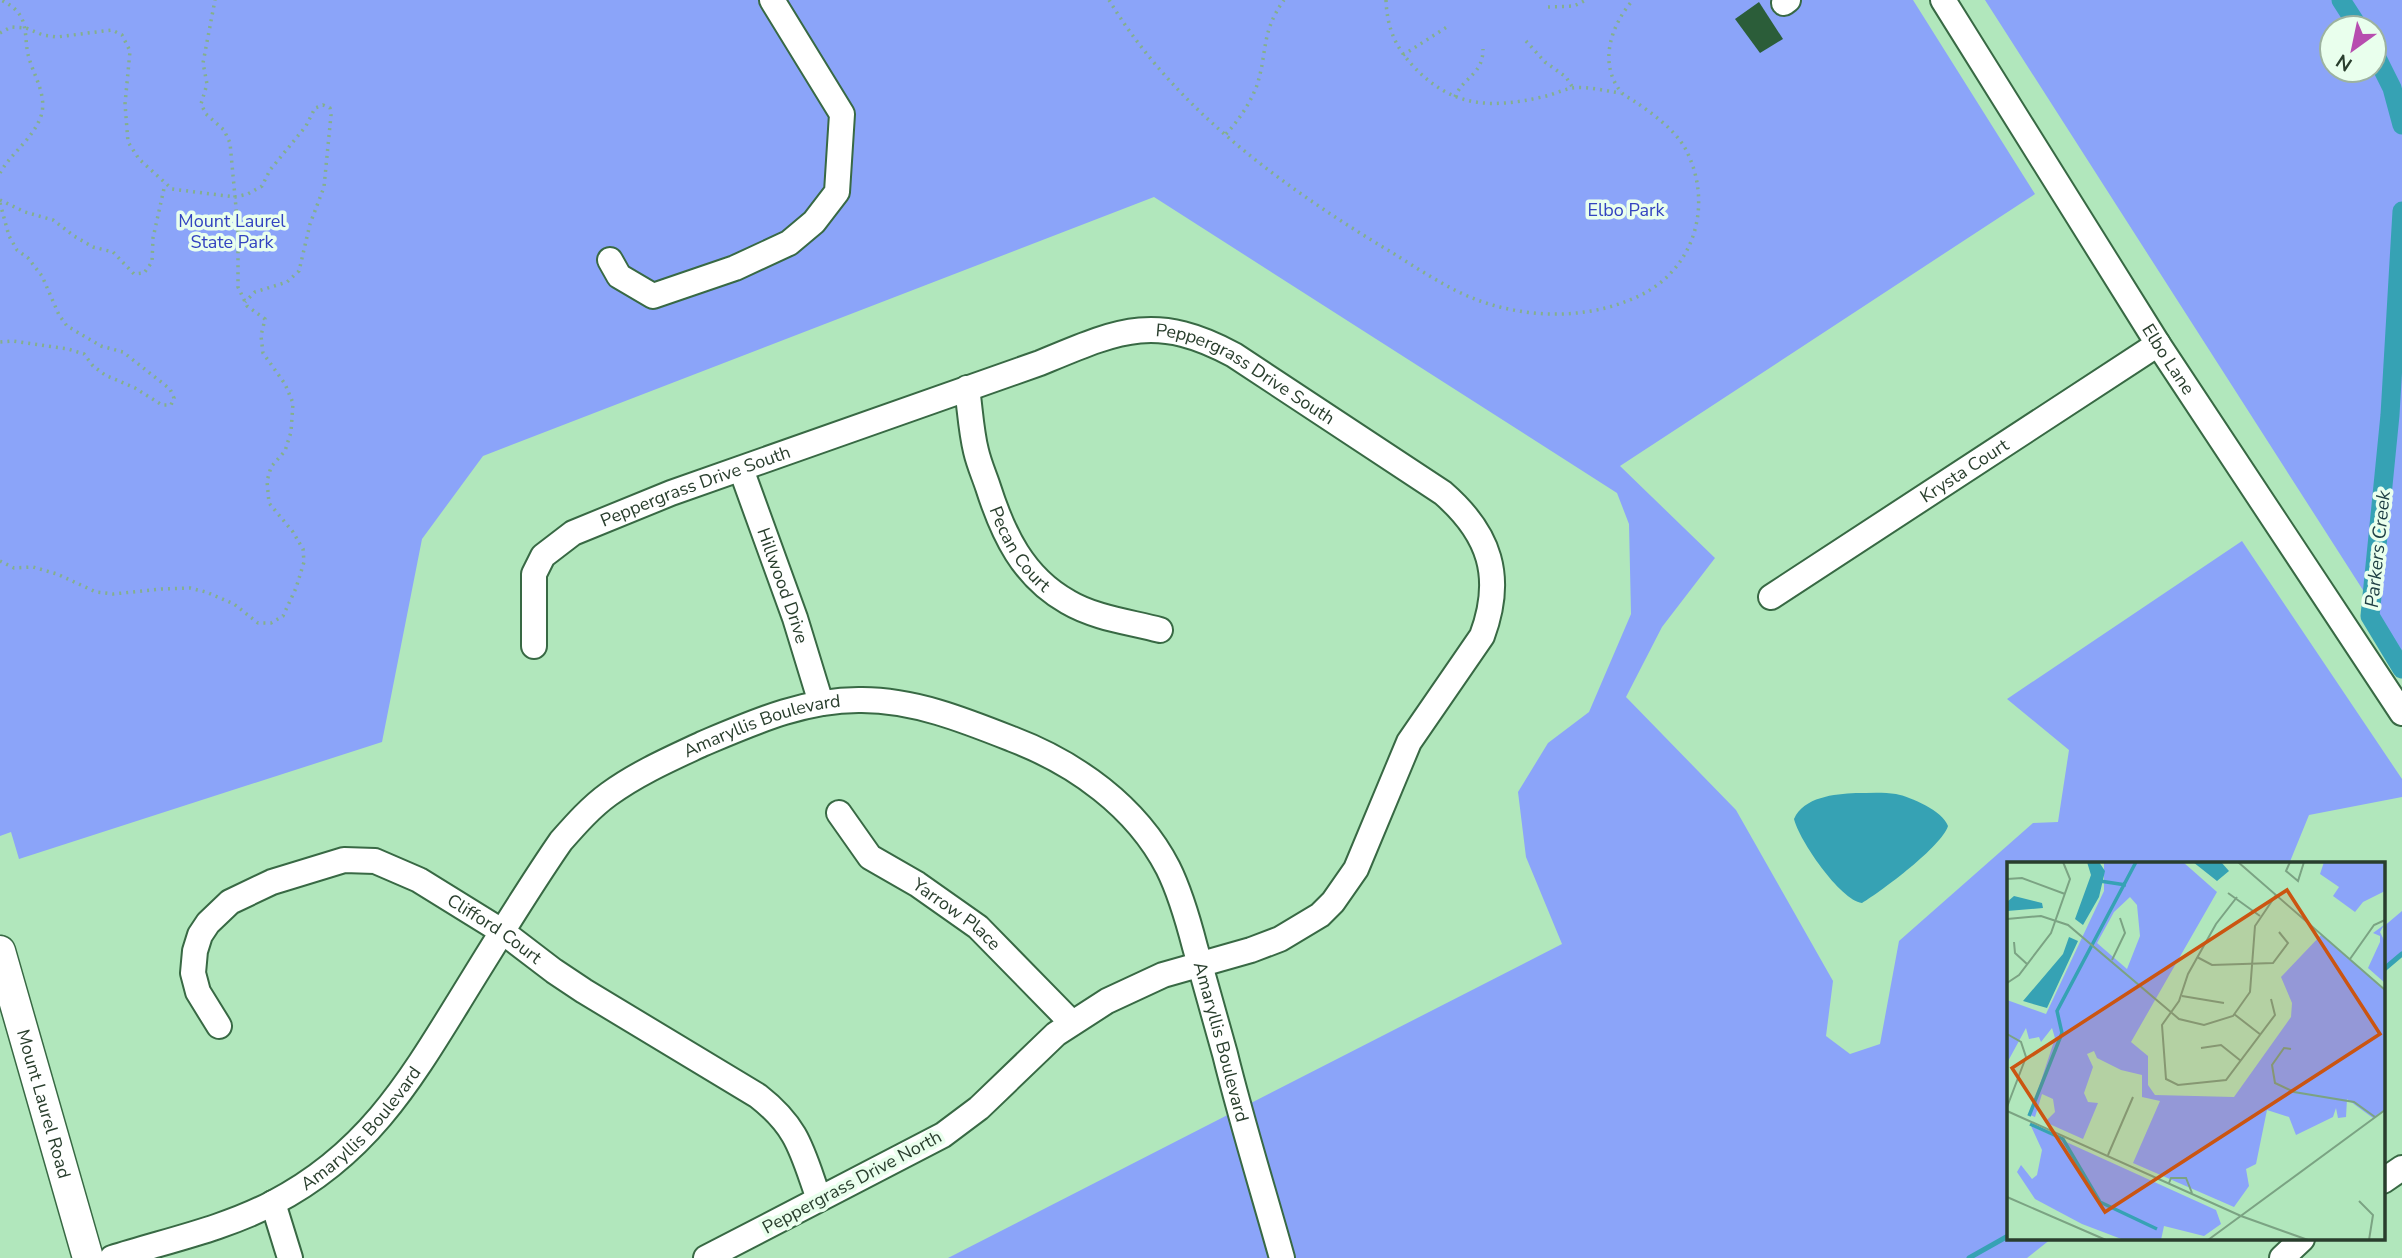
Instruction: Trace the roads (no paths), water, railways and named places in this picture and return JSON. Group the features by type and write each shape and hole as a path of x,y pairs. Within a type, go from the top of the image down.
{"main road":[{"name":"Mount Laurel Road","path":"0,951 88,1258"}],"street":[{"path":"610,261 619,276 653,296 735,268 789,243 814,222 837,192 842,114 772,0"},
{"name":"Elbo Lane","path":"1943,0 2158,344 2402,713"},
{"name":"Peppergrass Drive South","path":"534,646 534,574 543,556 556,544 591,525 671,493 1118,333 1137,330 1177,331 1215,345 1443,493 1471,522 1482,538 1493,577 1489,617 1482,636 1409,742 1365,850 1345,887 1320,915 1294,933 1251,950 1200,964"},
{"name":"Krysta Court","path":"1770,597 2158,344"},
{"name":"Pecan Court","path":"967,388 976,452 1005,533 1024,566 1052,592 1069,603 1085,610 1160,629"},
{"name":"Hillwood Drive","path":"741,469 795,618 821,703"},
{"name":"Amaryllis Boulevard","path":"112,1258 212,1228 273,1203 340,1159 383,1116 420,1064 561,841 608,795 635,776 663,762 750,724 821,703 864,699 922,708 1028,745 1075,769 1097,785 1136,822 1167,867 1188,920 1282,1258"},
{"name":"Yarrow Place","path":"839,813 870,857 928,891 978,927 1071,1022"},
{"name":"Clifford Court","path":"219,1026 198,992 193,973 195,951 200,935 208,923 230,902 257,887 344,860 375,862 419,880 503,932 564,978 770,1105 797,1138 819,1199"},
{"name":"Peppergrass Drive North","path":"706,1258 923,1147 961,1123 1040,1047 1071,1022 1139,984 1200,964"},
{"path":"2384,1180 2402,1168"},
{"path":"273,1203 290,1258"},
{"path":"2282,1258 2301,1240"}],"waterway":[{"name":"Parkers Creek","path":"2341,0 2350,14"},
{"name":"Parkers Creek","path":"2388,80 2402,125"},
{"name":"Parkers Creek","path":"2402,211 2390,415 2370,616 2402,669"},
{"name":"Parkers Creek","path":"2384,969 2402,954"},
{"name":"Parkers Creek","path":"1969,1258 2007,1237"}],"park label":[{"name":"Elbo Park","path":"1626,210"},
{"name":"Mount Laurel State Park","path":"232,231"}]}
